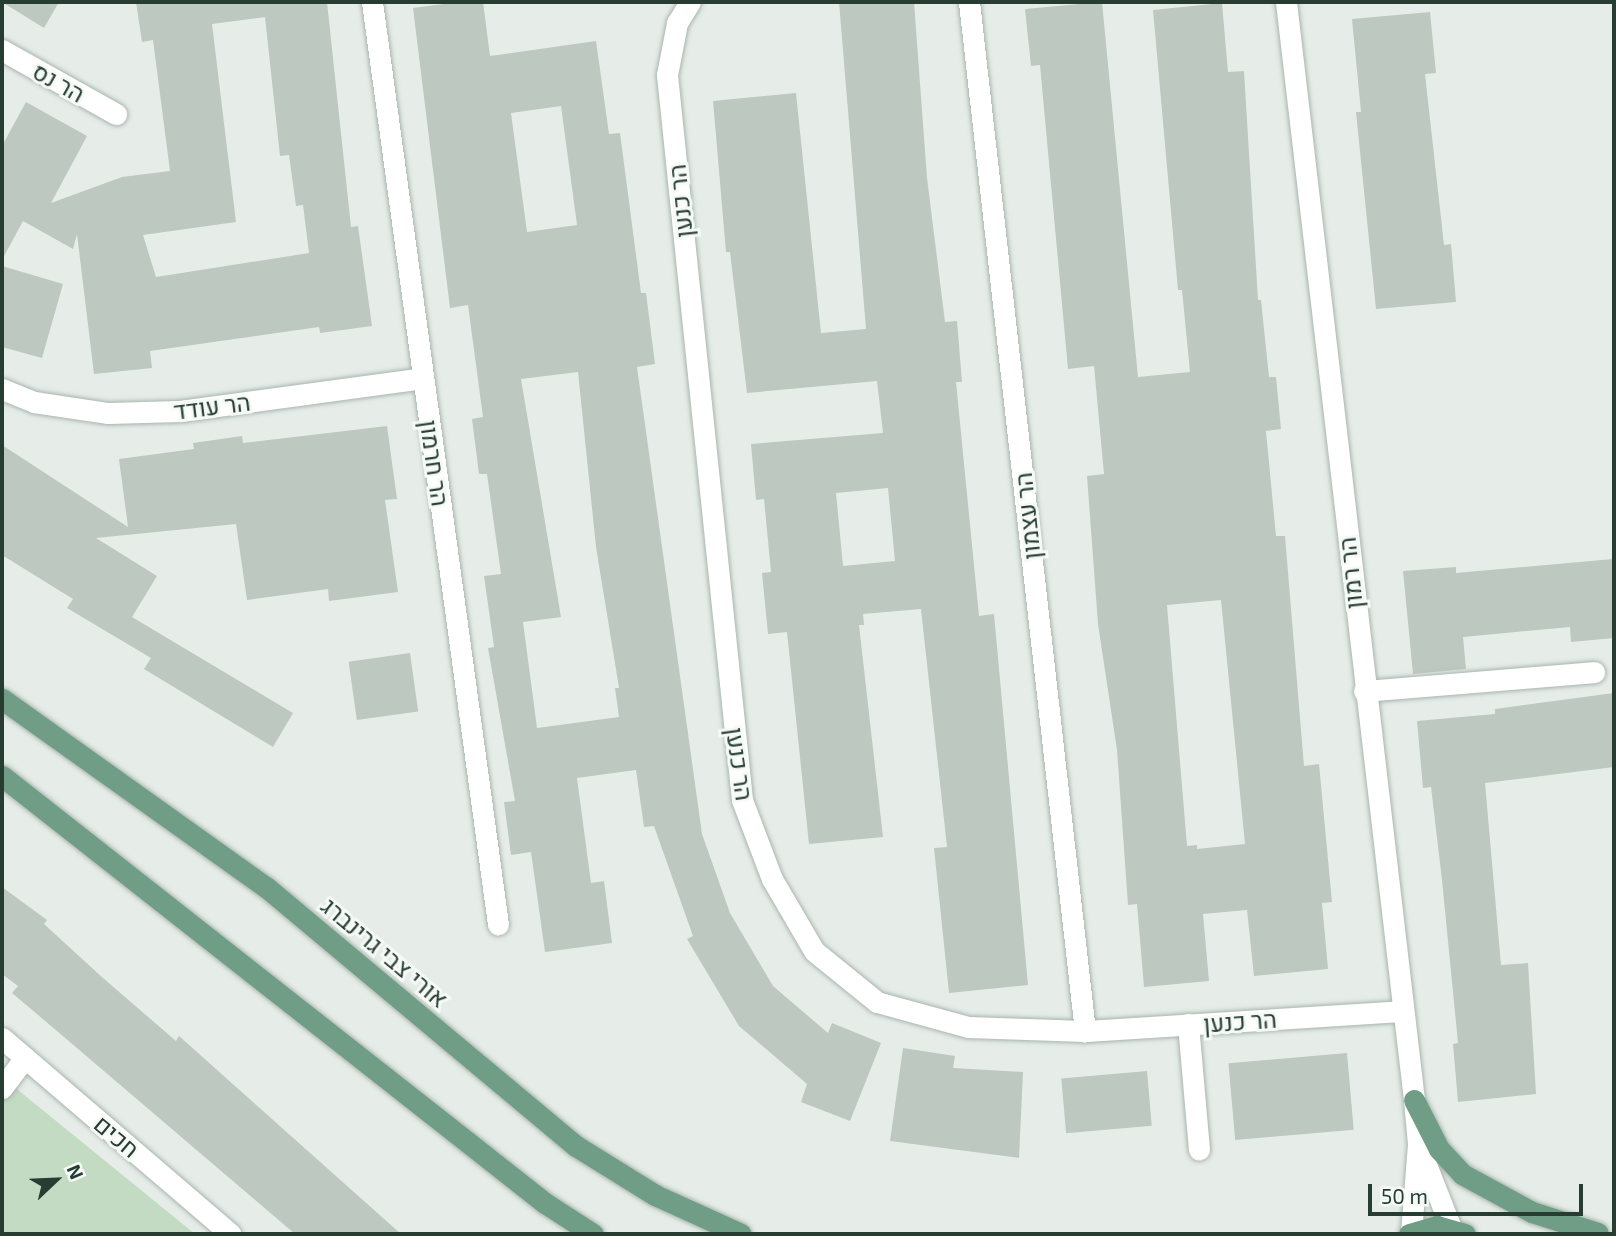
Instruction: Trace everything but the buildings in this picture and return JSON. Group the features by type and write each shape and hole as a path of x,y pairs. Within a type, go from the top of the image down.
{"main road":[{"name":"אורי צבי גרינברג","path":"2,699 266,887 576,1146 656,1195 741,1234"},
{"path":"2,776 545,1203 593,1234"},
{"path":"1414,1100 1438,1149 1462,1174 1532,1212 1599,1233"},
{"path":"1410,1233 1458,1231"}],"street":[{"name":"הר חרמון","path":"372,2 498,924"},
{"name":"הר כנען","path":"690,2 677,23 667,75 742,800 772,879 814,951 877,1002 968,1027 1085,1031 1402,1011"},
{"name":"הר עצמון","path":"969,2 1085,1031"},
{"name":"הר רמון","path":"1286,2 1364,691 1414,1100 1418,1144 1410,1233"},
{"name":"הר נס","path":"2,51 116,114"},
{"name":"הר עודד","path":"2,389 34,402 108,413 168,412 423,378"},
{"path":"1364,691 1594,672"},
{"path":"1188,1024 1199,1150"},
{"name":"חכים","path":"2,1038 231,1234"},
{"path":"2,1088 25,1058"},
{"name":"הר רמון","path":"1418,1144 1458,1231"}],"green space":[{"path":"7,1081 195,1234 2,1234 2,1088"}]}
